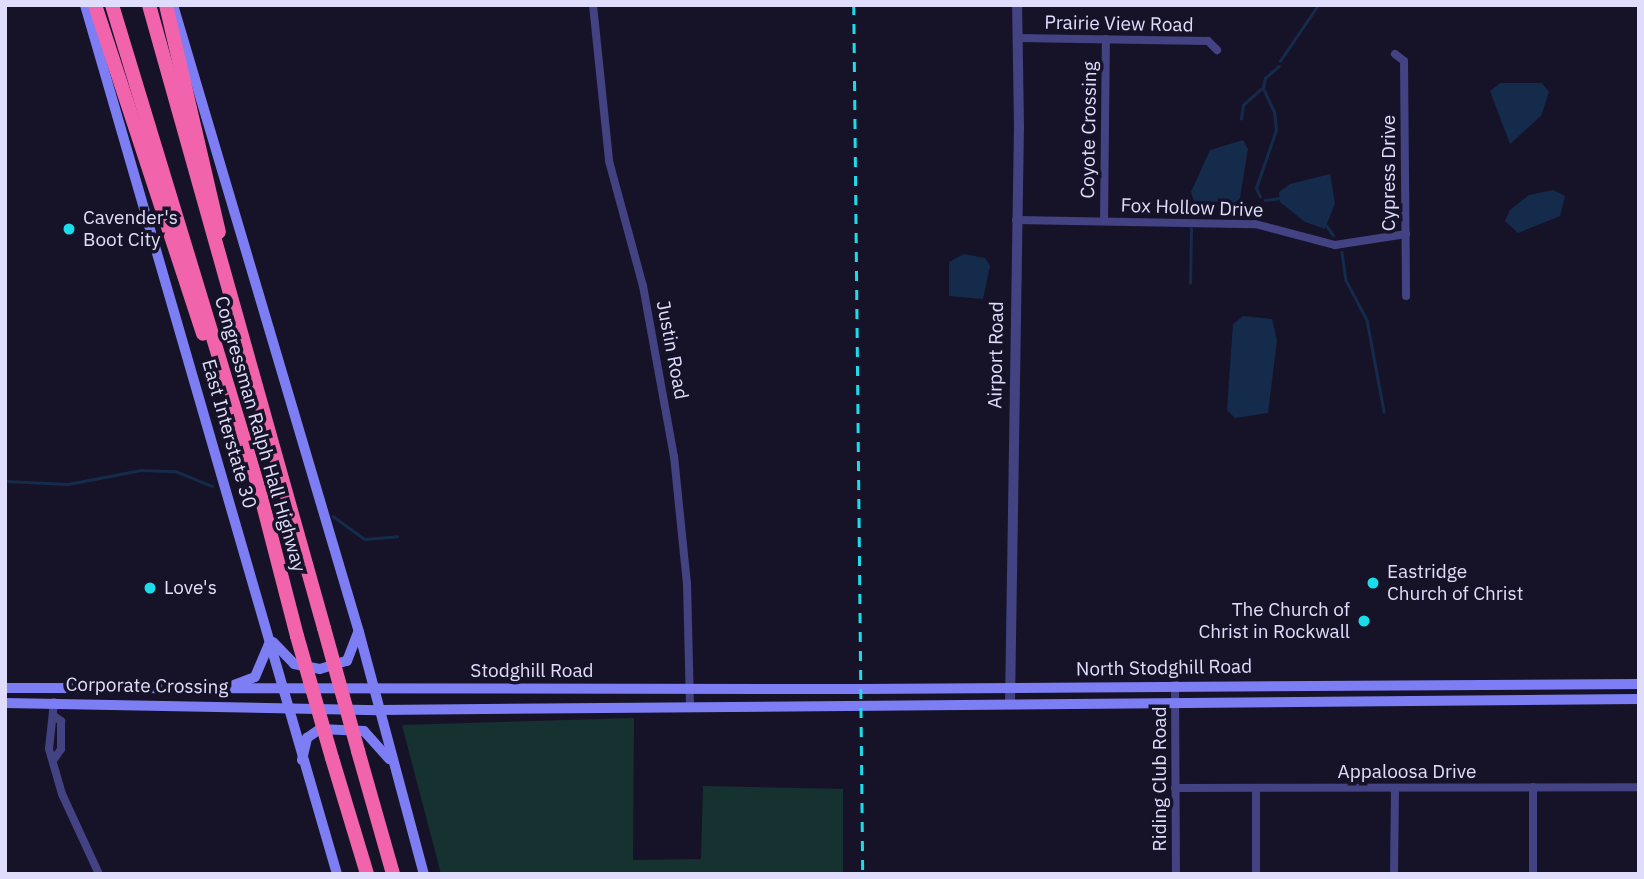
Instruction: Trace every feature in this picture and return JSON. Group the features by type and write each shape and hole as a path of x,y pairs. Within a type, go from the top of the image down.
{"highway":[{"path":"95,5 187,291 235,409"},
{"name":"Congressman Ralph Hall Highway","path":"112,5 235,409 366,874"},
{"name":"Congressman Ralph Hall Highway","path":"149,5 393,874"},
{"path":"166,5 272,447"}],"main road":[{"name":"East Interstate 30","path":"85,5 271,640 302,763 337,874"},
{"path":"173,5 359,632 424,874"},
{"path":"227,688 255,677 271,640 294,664 320,669 347,660 359,632"},
{"name":"North Stodghill Road","path":"690,689 1010,688 1175,684 1639,684"},
{"name":"Corporate Crossing","path":"5,688 373,688"},
{"name":"Stodghill Road","path":"373,688 690,689"},
{"name":"North Stodghill Road","path":"690,705 1639,699"},
{"name":"Corporate Crossing","path":"5,703 288,706 379,710"},
{"name":"Stodghill Road","path":"379,710 690,705"},
{"path":"302,763 313,732 337,729 371,734 395,767"}],"street":[{"name":"Justin Road","path":"593,5 609,161 643,286 674,456 687,583 690,705"},
{"name":"Airport Road","path":"1010,704 1017,5"},
{"name":"Prairie View Road","path":"1017,38 1208,41 1217,51"},
{"name":"Coyote Crossing","path":"1104,221 1106,39"},
{"name":"Cypress Drive","path":"1395,54 1405,61 1406,296"},
{"name":"Fox Hollow Drive","path":"1016,220 1255,224 1335,245 1406,234"},
{"name":"Riding Club Road","path":"1175,684 1176,874"},
{"path":"54,702 54,716 49,722 49,748 55,758 62,794 99,874"},
{"path":"1533,787 1533,874"},
{"name":"Appaloosa Drive","path":"1175,788 1639,787"},
{"path":"1256,788 1256,874"},
{"path":"1394,874 1395,788"}],"green space":[{"path":"634,718 633,860 701,859 703,786 843,789 843,874 441,874 402,725"}],"water":[{"path":"1500,83 1542,83 1549,92 1541,116 1510,144 1490,91"},
{"path":"1243,140 1248,149 1240,198 1235,203 1195,204 1191,192 1210,150"},
{"path":"1330,174 1335,203 1325,229 1305,222 1280,202 1279,192 1290,184"},
{"path":"1553,190 1565,196 1560,216 1518,233 1505,221 1510,210 1529,195"},
{"path":"964,254 985,258 990,266 983,299 949,296 949,262"},
{"path":"1243,316 1272,319 1277,340 1268,413 1235,418 1227,410 1233,324"}],"waterway":[{"path":"1280,61 1318,5"},
{"path":"1260,197 1256,188 1276,130 1274,112 1263,88 1265,78 1279,66"},
{"path":"1241,119 1243,105 1261,89"},
{"path":"1265,200 1281,198"},
{"path":"1191,215 1195,201"},
{"path":"1327,226 1333,235"},
{"path":"1190,283 1191,229"},
{"path":"1342,252 1346,280 1367,320 1384,411"},
{"path":"5,481 68,484 141,470 175,471 212,486"},
{"path":"333,516 365,539 397,536"}],"railway":[{"path":"854,5 863,874"}],"place":[{"name":"Cavender's Boot City","path":"69,229"},
{"name":"Eastridge Church of Christ","path":"1373,583"},
{"name":"Love's","path":"150,588"},
{"name":"The Church of Christ in Rockwall","path":"1364,621"}]}
